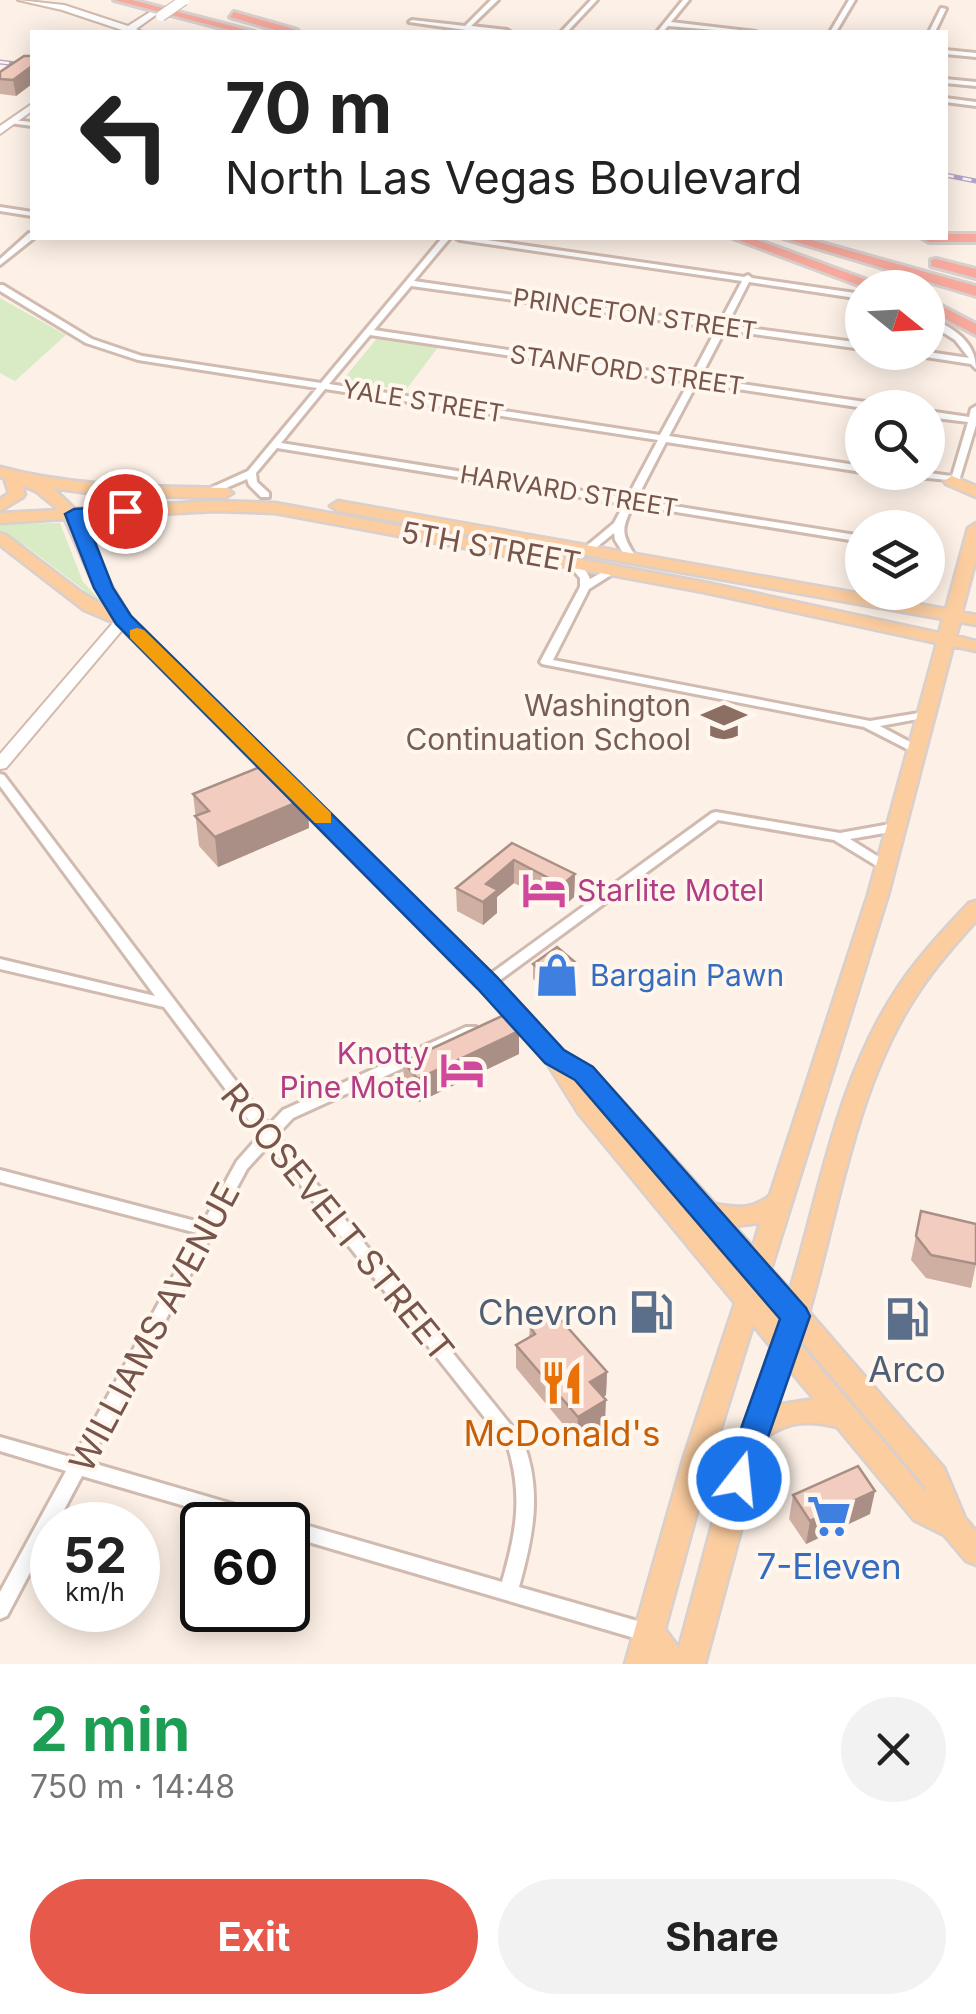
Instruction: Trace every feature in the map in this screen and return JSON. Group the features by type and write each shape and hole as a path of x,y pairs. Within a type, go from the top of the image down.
{"highway":[{"path":"109,0 154,15 238,30"},
{"path":"119,0 154,15"},
{"path":"174,0 286,30"},
{"path":"948,238 976,238"},
{"path":"746,240 845,275"},
{"path":"797,240 976,291"},
{"path":"852,240 976,274"},
{"path":"945,309 976,318"},
{"path":"945,313 976,330"}],"main road":[{"path":"0,506 17,494 19,487 6,474"},
{"path":"6,474 45,489 74,514 104,588 123,620 514,1011 554,1056 587,1108 934,1477 954,1526 976,1552"},
{"name":"5TH STREET","path":"6,474 79,488 265,495 976,620"},
{"path":"952,481 976,492"},
{"name":"5TH STREET","path":"0,518 248,506 614,570 976,646"},
{"path":"418,534 443,524"},
{"path":"640,1664 698,1457 885,866 944,640 972,557 976,528"},
{"path":"0,538 25,552 98,615 123,620"},
{"path":"690,1664 754,1430 791,1329 844,1142 884,1026 920,966 976,908"},
{"path":"554,1056 584,1074 706,1212 753,1287"},
{"path":"706,1212 733,1218 760,1216 783,1197"},
{"path":"791,1329 848,1418 924,1512 954,1526"},
{"path":"754,1430 774,1415 798,1408 848,1418"},
{"path":"648,1634 665,1651 666,1664"}],"street":[{"path":"22,0 100,19 127,30"},
{"path":"135,30 174,0"},
{"path":"100,19 154,15 184,0"},
{"path":"466,28 495,0"},
{"path":"566,30 594,0"},
{"path":"662,30 686,0"},
{"path":"833,30 852,0"},
{"path":"933,30 943,9"},
{"path":"412,22 486,30"},
{"path":"666,24 730,30"},
{"path":"948,52 976,55"},
{"path":"948,81 976,84"},
{"path":"948,100 976,104"},
{"path":"0,132 30,105"},
{"path":"0,210 30,214"},
{"path":"0,264 30,237"},
{"path":"207,493 251,473 444,240"},
{"path":"475,240 845,293"},
{"path":"588,549 618,525 748,277"},
{"name":"PRINCETON STREET","path":"408,283 845,344"},
{"name":"YALE STREET","path":"0,287 113,351 845,466"},
{"path":"945,329 953,333 976,364"},
{"name":"STANFORD STREET","path":"367,332 845,402"},
{"path":"945,358 976,364"},
{"path":"945,414 974,415 952,481 945,480"},
{"name":"HARVARD STREET","path":"275,444 845,536"},
{"path":"251,473 252,484 265,495"},
{"path":"618,525 620,540 631,557"},
{"path":"572,562 584,577 585,588"},
{"path":"614,570 585,588 546,662 867,724 917,749"},
{"path":"0,764 123,620"},
{"path":"867,724 926,715"},
{"name":"ROOSEVELT STREET","path":"0,778 268,1136 516,1444 528,1481 528,1522 508,1593"},
{"path":"487,982 716,816 838,837 896,827"},
{"path":"838,837 885,866"},
{"path":"0,964 167,1004"},
{"name":"WILLIAMS AVENUE","path":"0,1610 242,1165 288,1114 514,1011"},
{"path":"0,1176 207,1230"},
{"path":"0,1444 198,1502"},
{"path":"310,1534 648,1634"}],"green space":[{"path":"0,298 66,335 15,381 0,373"},
{"path":"378,337 439,346 406,390 342,381"},
{"path":"60,523 83,582 109,609 27,547 0,534 0,524"}],"building":[{"path":"30,56 30,67 13,80 0,79 0,72"},
{"path":"270,763 307,798 215,837 195,816 209,811 193,794"},
{"path":"512,843 575,874 562,885 514,860 486,884 498,890 483,902 456,888"},
{"path":"557,947 576,963 549,977 533,964"},
{"path":"504,1015 519,1031 418,1079 403,1062"},
{"path":"921,1211 976,1224 976,1264 931,1255 916,1236"},
{"path":"554,1312 607,1372 590,1382 606,1400 578,1417 516,1345 535,1334 530,1327"},
{"path":"858,1466 875,1491 810,1521 793,1495"}],"railway":[{"path":"0,62 30,66"},
{"path":"948,176 976,181"}],"slow traffic":[{"path":"137,634 323,818"}],"place":[{"name":"Washington Continuation School","path":"724,722"},
{"name":"Starlite Motel","path":"544,890"},
{"name":"Bargain Pawn","path":"557,975"},
{"name":"Knotty Pine Motel","path":"462,1070"},
{"name":"Chevron","path":"651,1312"},
{"name":"Arco","path":"907,1319"},
{"name":"McDonald's","path":"562,1383"},
{"name":"7-Eleven","path":"829,1516"}],"route":[{"path":"125,511 74,514 94,567 123,620 487,982 554,1056 584,1074 795,1316 739,1479"}]}
